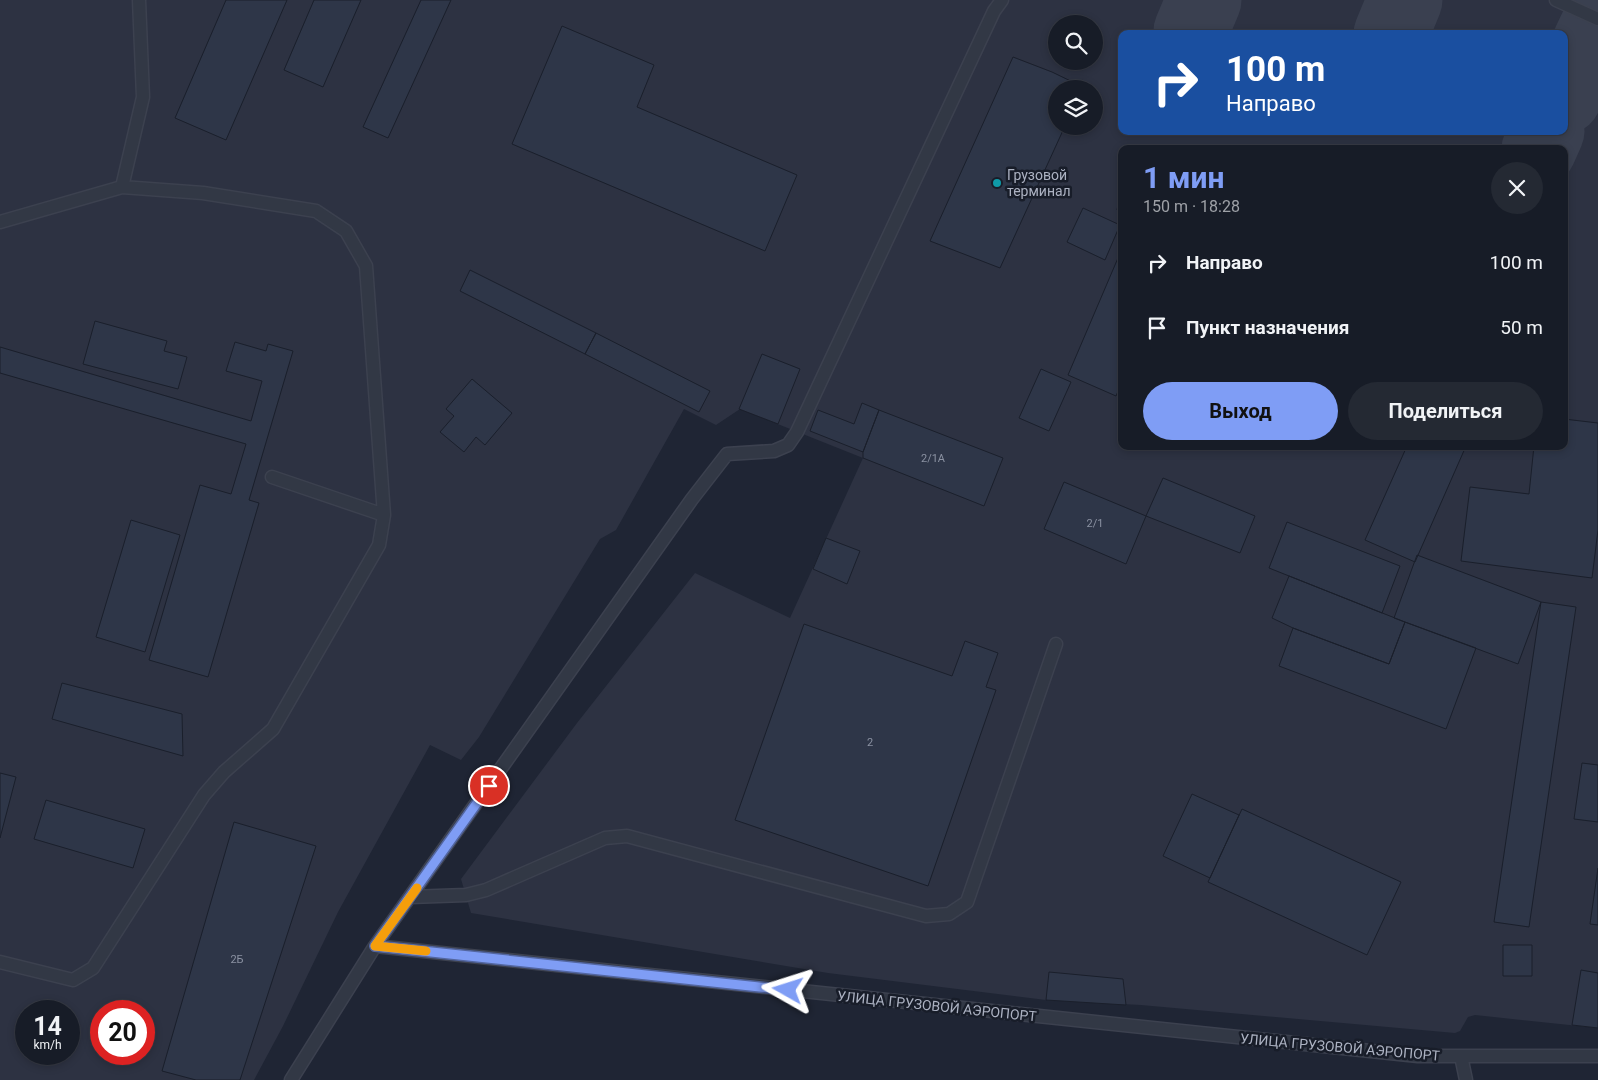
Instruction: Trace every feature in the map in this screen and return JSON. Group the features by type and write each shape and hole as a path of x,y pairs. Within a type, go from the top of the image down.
{"lane":[{"path":"122,187 143,97 139,0"},
{"path":"291,1080 375,946 692,499 727,454 774,451 788,445 797,432 994,11 1002,0"},
{"path":"1556,0 1598,19"},
{"path":"0,222 122,187 203,194 316,212 346,231 366,266 384,516 379,544 273,729 224,772 204,795 93,968 73,980 0,962"},
{"path":"272,477 384,516"},
{"path":"410,897 466,895 486,890 605,838 627,836 926,916 949,914 967,902 1056,644"},
{"name":"УЛИЦА ГРУЗОВОЙ АЭРОПОРТ","path":"375,946 1418,1056 1598,1056"},
{"path":"1461,1056 1466,1080"}],"shaded area":[{"path":"0,0 1598,0 1598,1028 1475,1015 1468,1017 1460,1031 1455,1033 1141,1005 1046,1000 828,973 471,913 461,879 577,723 695,573 790,618 863,458 740,409 716,425 684,409 616,530 600,539 479,737 461,760 430,745 338,912 283,1026 254,1080 0,1080"}],"building":[{"path":"226,0 287,0 226,140 175,118"},
{"path":"314,0 361,0 323,87 284,70"},
{"path":"421,0 451,0 388,138 363,127"},
{"path":"562,26 654,65 637,107 797,175 765,251 512,144"},
{"name":"Грузовой терминал","path":"1013,57 1069,80 1048,80 1048,135 1061,135 1000,268 930,241"},
{"path":"1083,208 1118,224 1118,230 1105,260 1067,242"},
{"path":"1118,258 1118,391 1116,396 1068,375"},
{"path":"470,270 596,333 585,354 460,291"},
{"path":"95,321 167,341 164,351 187,357 178,389 83,364"},
{"path":"596,333 710,391 699,412 585,354"},
{"path":"235,342 266,351 268,344 293,351 249,500 259,503 208,677 149,660 200,485 231,494 246,444 0,373 0,347 251,421 262,381 226,371"},
{"path":"762,354 800,369 778,424 739,409"},
{"path":"1041,369 1071,382 1049,431 1019,418"},
{"path":"472,379 512,413 485,445 476,437 464,452 440,432 454,416 446,409"},
{"path":"862,403 879,410 863,452 810,431 818,410 854,424"},
{"path":"879,410 1003,458 984,506 863,458 863,452"},
{"path":"1568,419 1598,423 1598,530 1592,578 1461,561 1470,487 1529,494 1534,450 1568,450"},
{"path":"1405,450 1464,450 1415,562 1365,540"},
{"path":"1163,478 1255,516 1240,553 1146,516"},
{"path":"1064,482 1146,516 1126,564 1044,529"},
{"path":"131,520 180,535 145,652 96,637"},
{"path":"1287,522 1400,566 1382,613 1269,568"},
{"path":"826,538 860,551 847,584 813,569"},
{"path":"1417,555 1541,602 1518,664 1394,618"},
{"path":"1289,576 1405,622 1389,664 1293,628 1272,618"},
{"path":"1541,602 1576,607 1529,927 1494,922"},
{"path":"1405,622 1476,648 1446,729 1279,666 1293,628 1389,664"},
{"path":"804,624 952,676 965,641 998,653 986,687 996,690 928,886 735,820"},
{"path":"62,683 182,714 183,756 52,719"},
{"path":"1582,763 1598,765 1598,822 1574,819"},
{"path":"0,773 16,777 0,838"},
{"path":"1192,794 1239,815 1210,878 1163,856"},
{"path":"46,800 145,829 133,868 34,839"},
{"path":"1242,809 1401,882 1367,955 1208,882"},
{"path":"234,822 316,846 240,1080 196,1080 162,1071"},
{"path":"1598,868 1598,925 1590,924"},
{"path":"1503,945 1532,945 1532,976 1503,976"},
{"path":"1581,970 1598,973 1598,1028 1572,1025"},
{"path":"1049,972 1123,979 1126,1005 1046,1000"}],"taxiway":[{"path":"1191,30 1204,0"},
{"path":"1393,30 1405,0"},
{"path":"1568,89 1598,25"},
{"path":"1541,145 1545,135"}],"slow traffic":[{"path":"417,888 375,946 426,951"}],"place":[{"name":"Грузовой терминал","path":"997,183"}],"route":[{"path":"489,786 375,946 788,990"}]}
